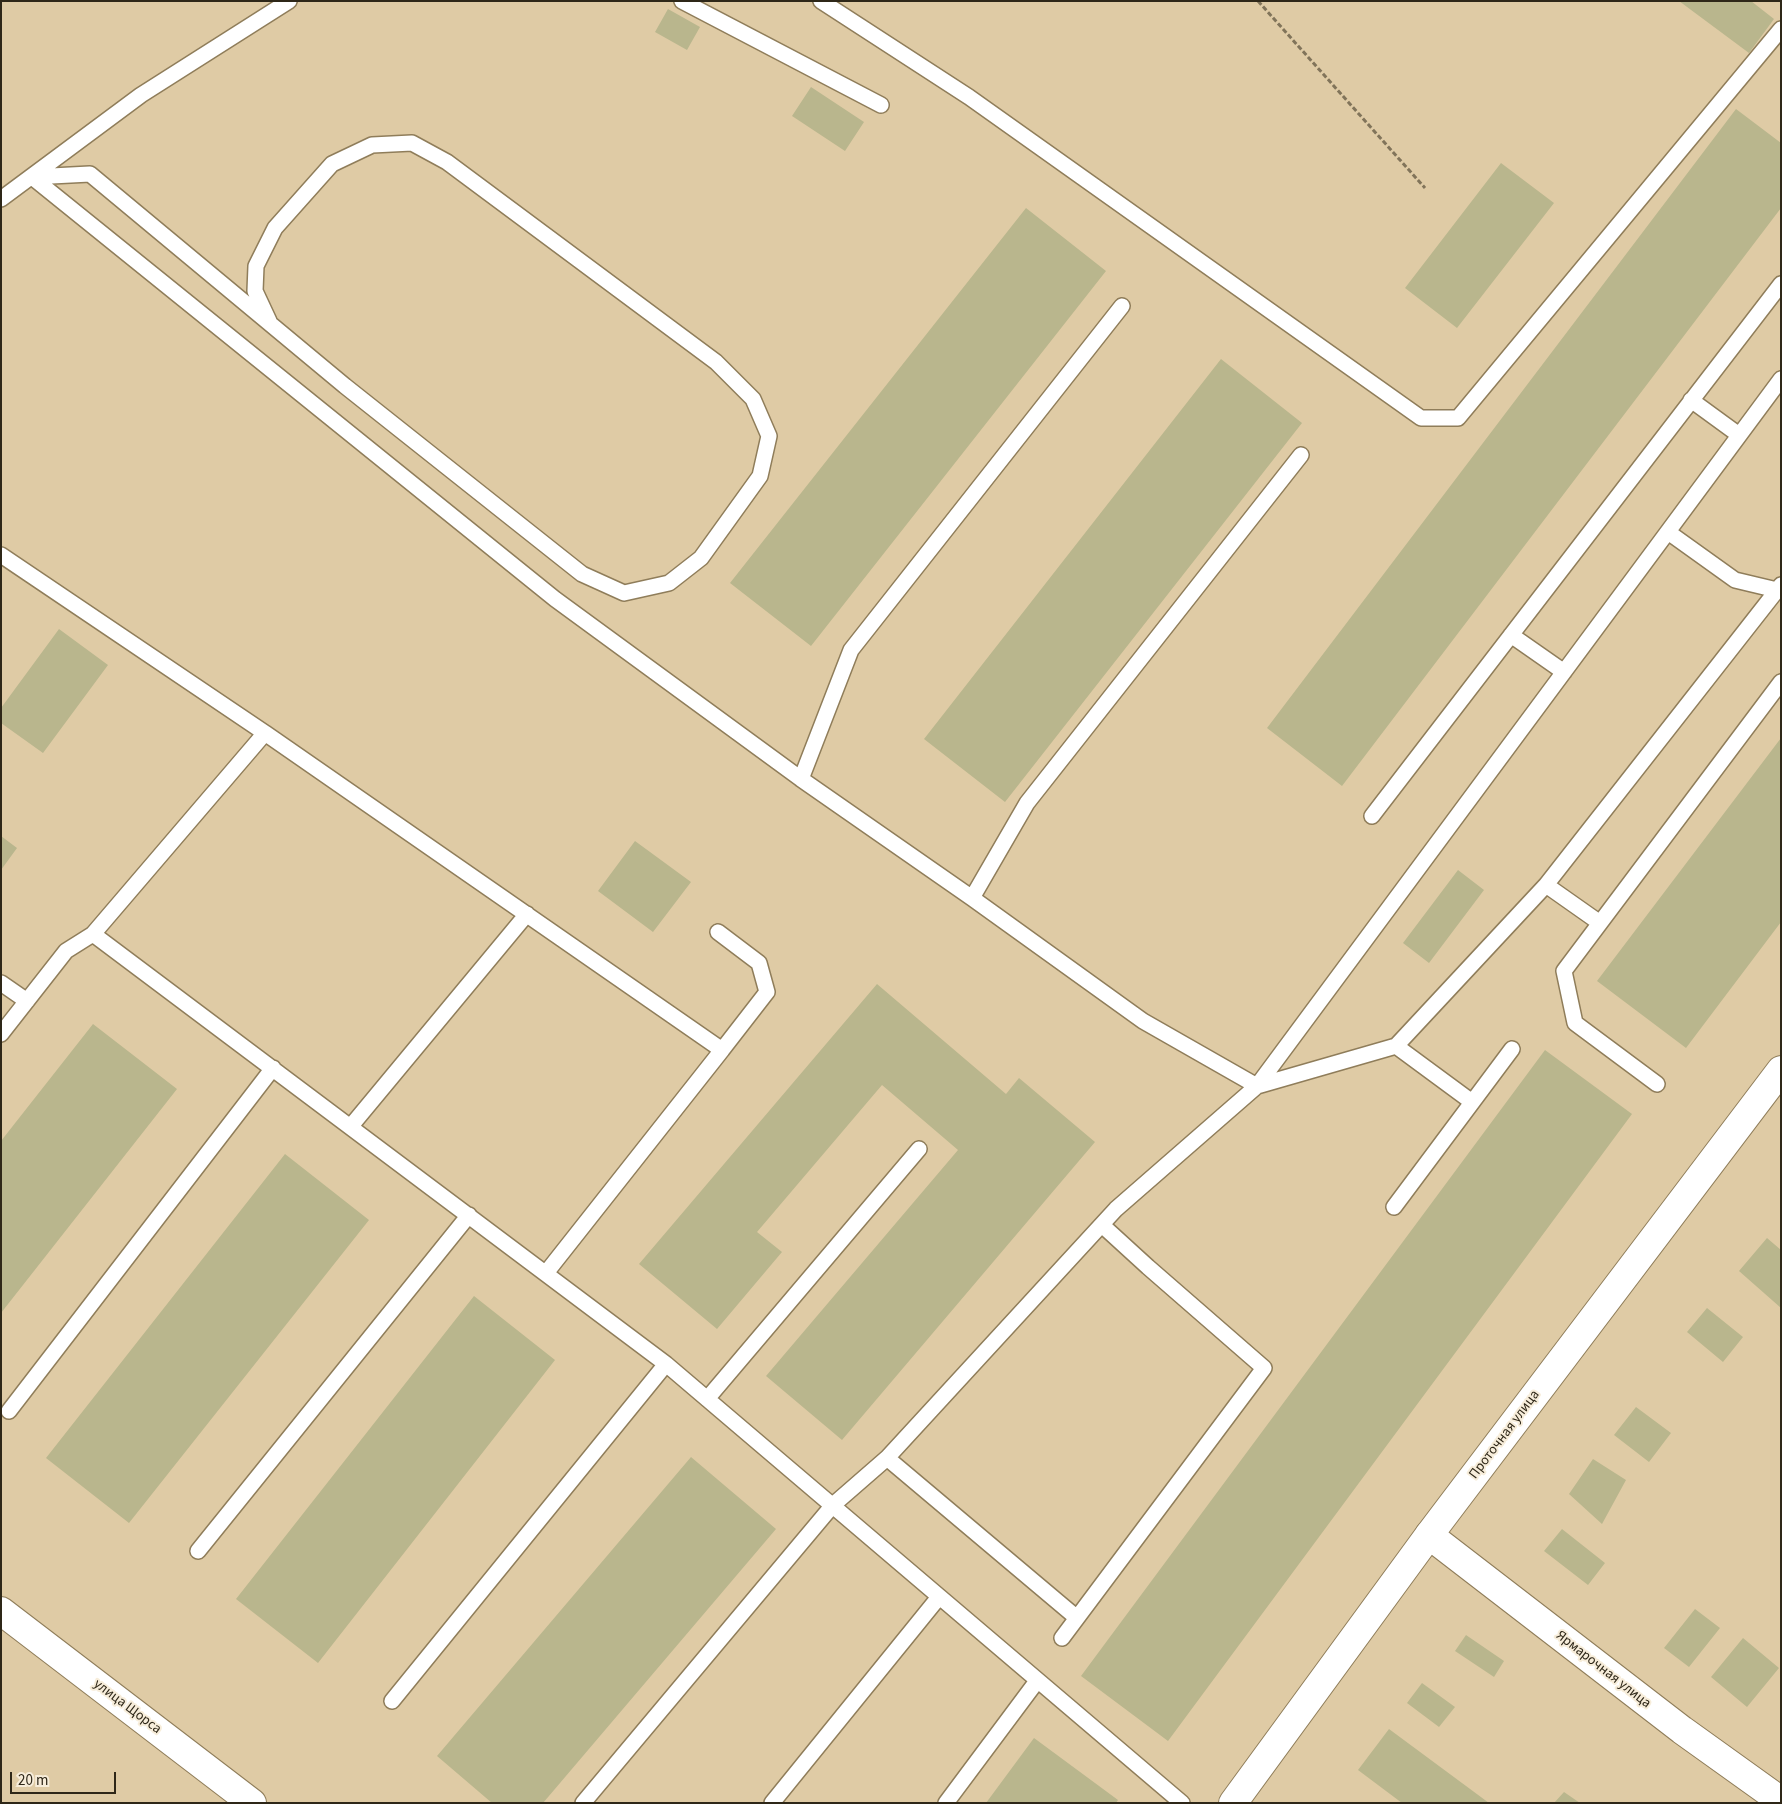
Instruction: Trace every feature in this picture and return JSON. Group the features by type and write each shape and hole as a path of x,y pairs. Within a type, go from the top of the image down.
{"street":[{"name":"Проточная улица","path":"1233,1803 1428,1535 1781,1070"},
{"name":"Ярмарочная улица","path":"1428,1535 1682,1730 1781,1801"},
{"name":"улица Щорса","path":"1,1611 252,1803"}],"lane":[{"path":"1,199 141,94 289,1"},
{"path":"682,1 881,105"},
{"path":"821,1 969,97 1421,418 1458,418 1781,29"},
{"path":"32,177 90,174 345,386 582,574 624,593 669,583 701,558 760,476 768,436 753,399 716,362 448,162 412,144 372,145 332,164 274,228 256,266 255,274 255,291 269,321"},
{"path":"32,177 555,599 801,779 972,898 1143,1021 1257,1086 1396,1046 1546,885 1780,588 1735,580 1668,532"},
{"path":"1372,816 1781,284"},
{"path":"801,779 851,650 1122,306"},
{"path":"583,1803 833,1505 887,1458 1116,1210 1257,1086 1781,379"},
{"path":"1692,400 1739,435"},
{"path":"972,898 1027,803 1301,455"},
{"path":"1,555 264,733 722,1050"},
{"path":"1511,635 1564,672"},
{"path":"1657,1084 1575,1023 1564,971 1781,682"},
{"path":"1,1034 66,951 94,934 264,733"},
{"path":"1546,885 1600,924"},
{"path":"351,1126 527,914"},
{"path":"546,1273 767,992 759,963 718,932"},
{"path":"94,934 666,1364 1182,1803"},
{"path":"1,983 27,1001"},
{"path":"1396,1046 1472,1102"},
{"path":"1394,1208 1512,1049"},
{"path":"9,1411 272,1068"},
{"path":"707,1399 919,1149"},
{"path":"198,1551 469,1215"},
{"path":"1062,1638 1264,1368 1102,1225"},
{"path":"392,1700 666,1364"},
{"path":"887,1458 1077,1618"},
{"path":"772,1803 939,1597"},
{"path":"946,1803 1037,1681"}],"path":[{"path":"1258,1 1425,188"}],"building":[{"path":"1679,1 1751,1 1774,19 1749,53"},
{"path":"668,9 700,27 687,50 655,32"},
{"path":"811,87 864,122 845,151 792,116"},
{"path":"1736,109 1781,143 1781,208 1342,786 1267,728"},
{"path":"1501,163 1554,203 1457,328 1405,288"},
{"path":"1026,208 1106,271 811,646 730,583"},
{"path":"1221,359 1302,423 1005,802 924,739"},
{"path":"59,629 108,665 43,753 1,723 1,708"},
{"path":"1781,738 1781,922 1686,1048 1597,981"},
{"path":"1,836 17,848 1,870"},
{"path":"635,841 691,882 653,932 598,891"},
{"path":"1458,870 1484,890 1429,963 1403,943"},
{"path":"877,984 1006,1094 1019,1078 1095,1142 842,1440 766,1376 958,1150 882,1085 757,1232 782,1252 717,1329 639,1264"},
{"path":"93,1024 177,1089 1,1313 1,1141"},
{"path":"1545,1050 1632,1114 1168,1741 1081,1676"},
{"path":"285,1154 369,1220 129,1523 46,1458"},
{"path":"1767,1238 1781,1250 1781,1308 1739,1271"},
{"path":"474,1296 555,1360 318,1663 236,1599"},
{"path":"1707,1308 1743,1337 1723,1362 1687,1332"},
{"path":"1636,1407 1671,1433 1649,1462 1614,1435"},
{"path":"691,1457 776,1529 543,1803 492,1803 437,1756"},
{"path":"1593,1459 1626,1480 1602,1524 1569,1494"},
{"path":"1562,1529 1605,1563 1588,1585 1544,1551"},
{"path":"1695,1609 1720,1628 1689,1667 1664,1648"},
{"path":"1466,1635 1504,1661 1494,1677 1455,1651"},
{"path":"1743,1638 1779,1668 1747,1707 1711,1677"},
{"path":"1422,1683 1455,1707 1439,1727 1407,1703"},
{"path":"1389,1729 1489,1803 1402,1803 1358,1770"},
{"path":"1034,1738 1118,1800 1116,1803 986,1803"},
{"path":"1564,1792 1580,1803 1554,1803"}]}
